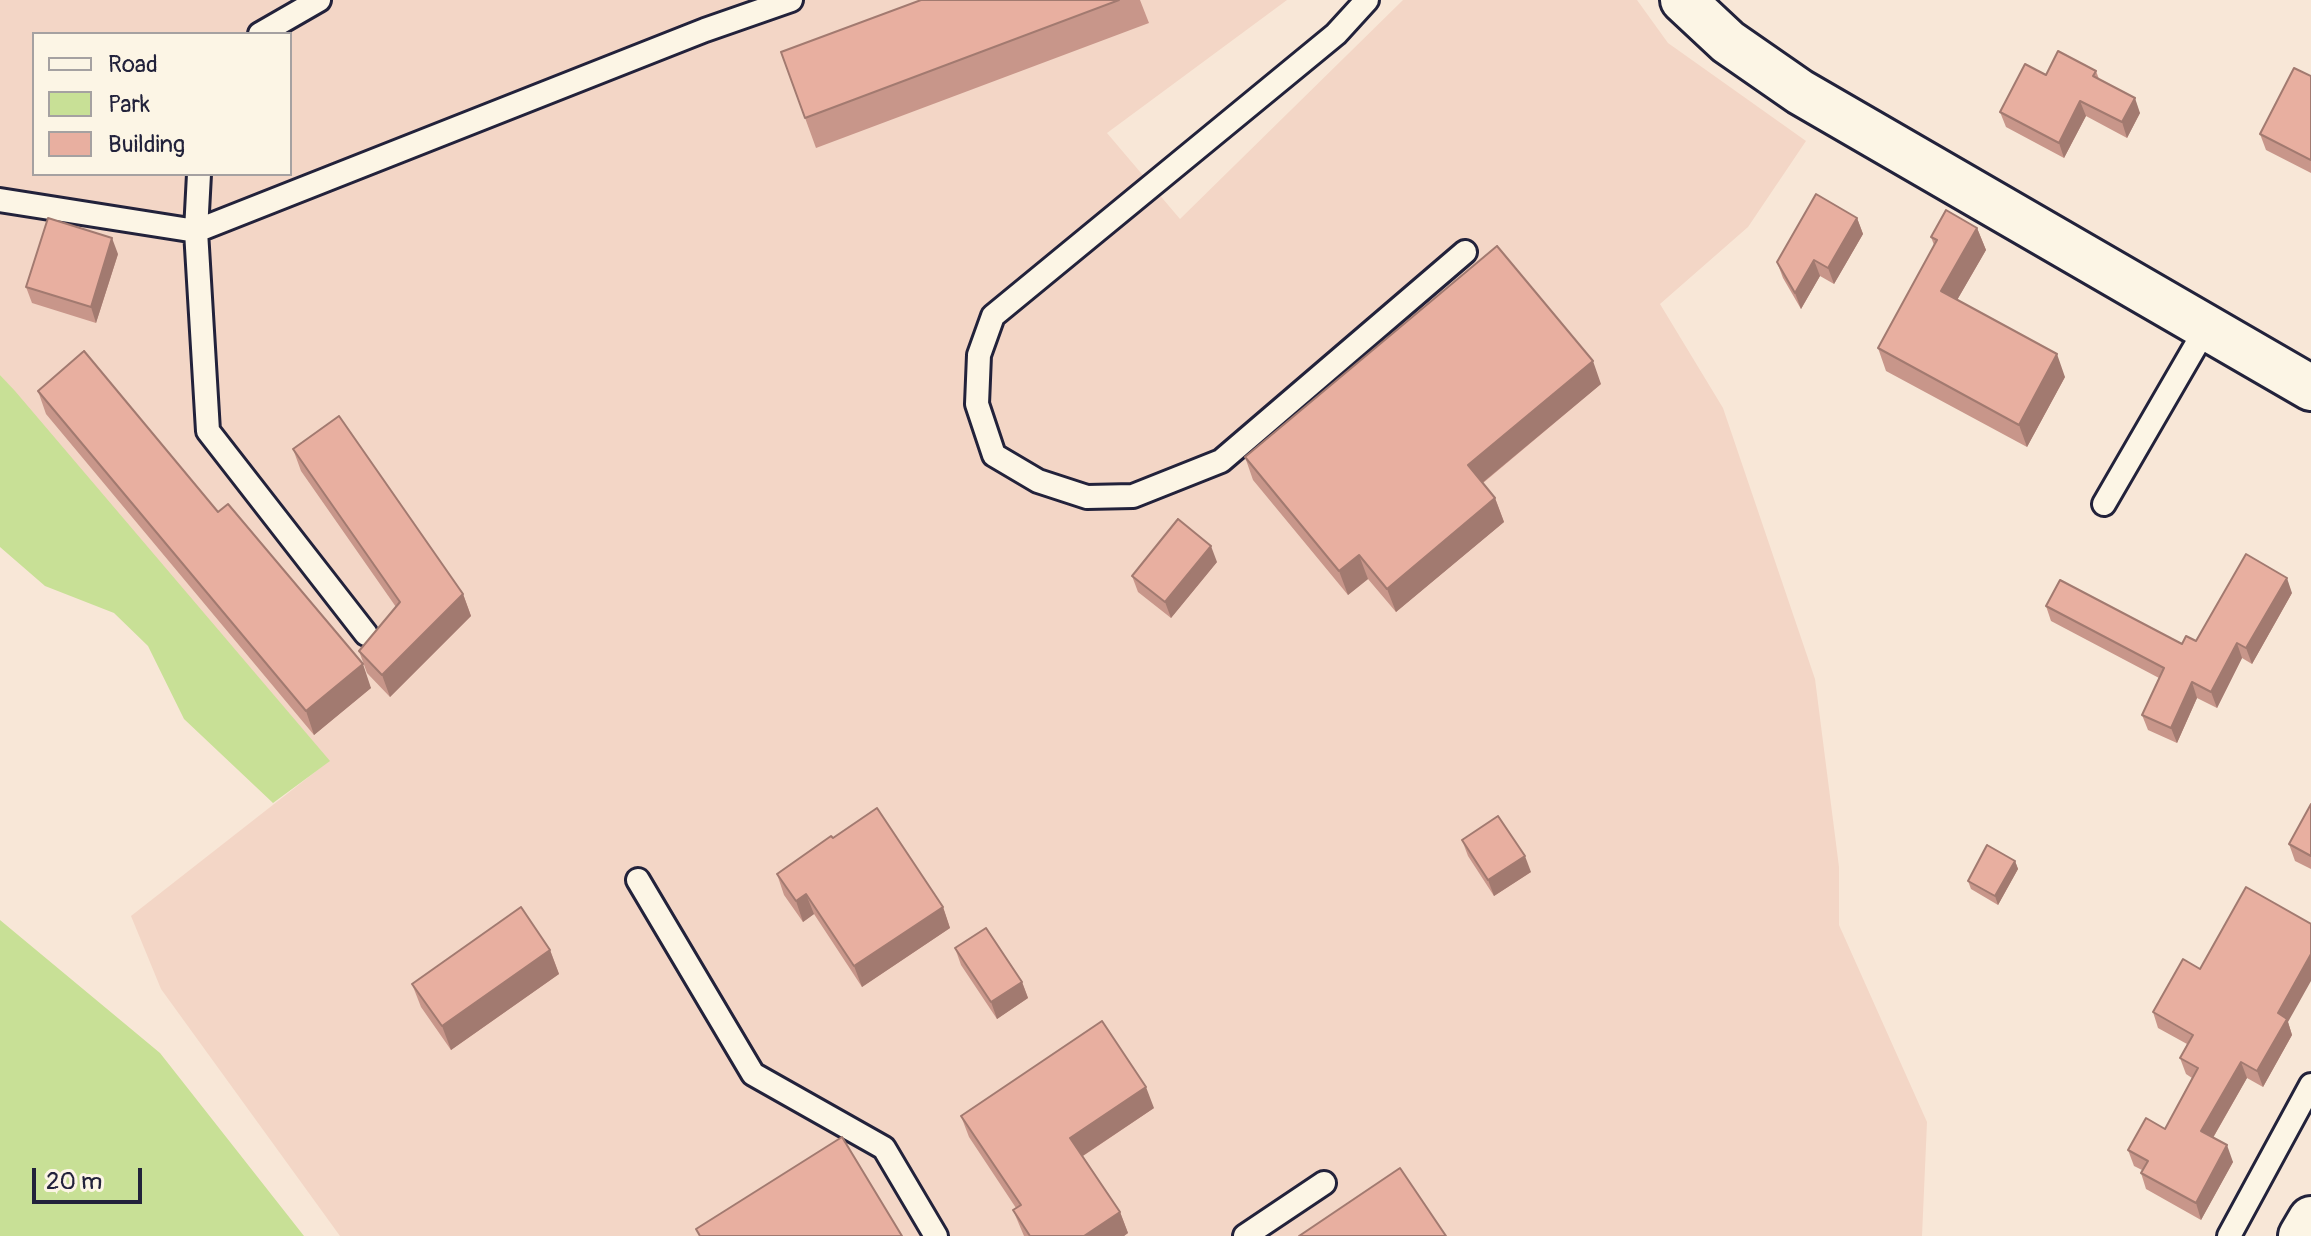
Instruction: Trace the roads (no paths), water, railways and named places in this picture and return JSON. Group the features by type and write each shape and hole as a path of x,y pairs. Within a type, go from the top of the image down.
{"street":[{"path":"1683,0 1728,42 1800,92 2311,388"},
{"path":"2301,1236 2311,1219"}],"lane":[{"path":"263,32 319,0"},
{"path":"0,200 196,231 705,30 791,0"},
{"path":"1367,0 1336,34 993,316 979,355 977,404 994,455 1038,481 1087,497 1133,496 1221,461 1465,252"},
{"path":"199,176 196,231 208,431 366,634"},
{"path":"2104,504 2206,328"},
{"path":"638,880 753,1074 884,1148 936,1236"},
{"path":"2229,1236 2311,1085"},
{"path":"1245,1236 1324,1183"}]}
